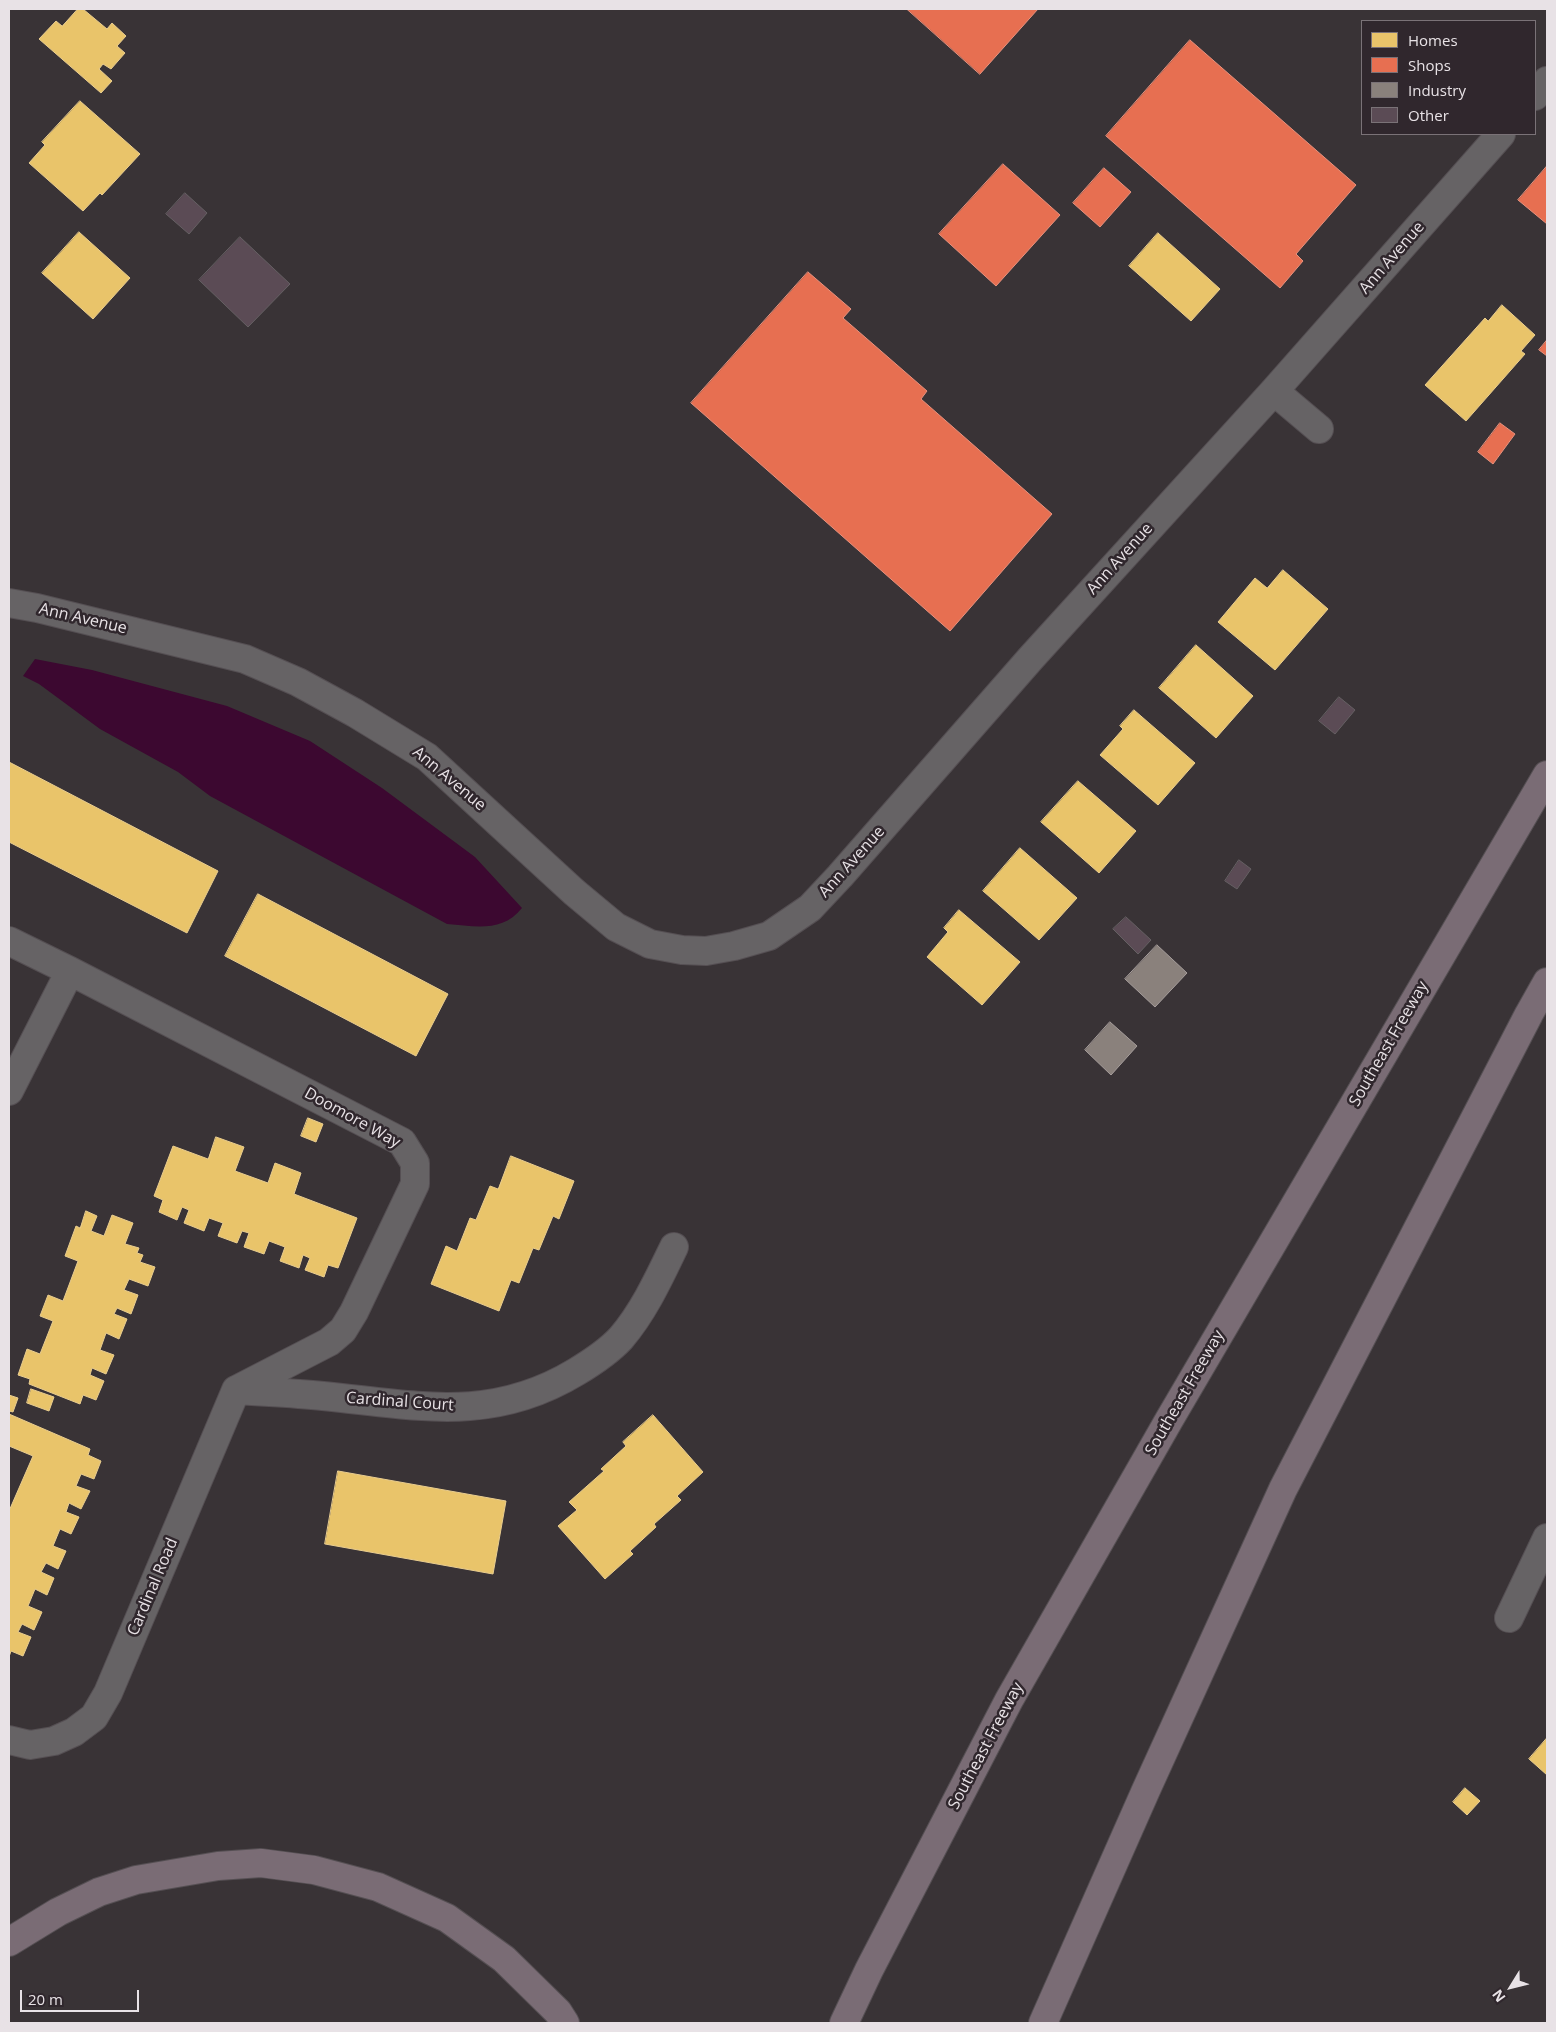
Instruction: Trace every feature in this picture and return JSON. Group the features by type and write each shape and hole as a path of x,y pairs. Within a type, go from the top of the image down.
{"highway":[{"name":"Southeast Freeway","path":"844,2023 869,1970 1009,1700 1179,1403 1547,775"},
{"path":"1044,2023 1146,1790 1282,1489 1547,982"},
{"path":"9,1942 58,1912 99,1892 136,1880 218,1866 244,1864 314,1870 378,1887 447,1918 504,1959 558,2012 566,2023"}],"street":[{"path":"1536,95 1547,81"},
{"name":"Ann Avenue","path":"9,603 76,617 245,659 298,682 355,713 427,757 574,892 616,927 650,944 682,950 706,951 734,946 769,936 810,908 1031,658 1274,391 1500,135"},
{"path":"1274,391 1319,429"},
{"name":"Doomore Way","path":"9,941 402,1142 415,1163 415,1184 354,1312 343,1330 329,1342 236,1390"},
{"path":"9,1091 70,971"},
{"name":"Cardinal Court","path":"236,1390 322,1396 423,1408 488,1405 533,1395 558,1383 589,1364 620,1339 641,1310 674,1247"},
{"name":"Cardinal Road","path":"19,1743 54,1741 74,1732 94,1717 108,1694 236,1390"},
{"path":"1509,1618 1539,1579 1547,1538"}],"shaded area":[{"path":"35,659 92,670 227,706 310,741 382,788 475,857 522,908 514,916 497,925 447,924 210,796 178,772 100,729 39,684 23,676"}],"building: Homes":[{"path":"78,9 83,9 107,29 112,23 126,36 117,46 125,53 111,69 103,64 99,69 112,81 101,93 39,39 56,21 62,26"},
{"path":"80,101 140,154 102,195 100,193 83,211 29,163 45,145 42,142"},
{"path":"79,232 130,278 93,319 42,273"},
{"path":"1158,233 1220,289 1191,321 1129,266"},
{"path":"1502,305 1535,335 1521,351 1525,354 1466,421 1425,385 1485,318 1488,321"},
{"path":"1283,570 1328,609 1275,670 1218,622 1255,578 1267,588"},
{"path":"1196,645 1253,696 1216,738 1159,688"},
{"path":"1134,710 1195,763 1158,805 1100,755 1123,729 1120,726"},
{"path":"9,762 218,871 187,933 9,842"},
{"path":"1078,781 1136,831 1099,873 1041,822"},
{"path":"1020,848 1077,898 1039,940 983,891"},
{"path":"258,894 448,994 416,1056 225,956"},
{"path":"959,910 1020,962 982,1005 927,957 948,932 944,928"},
{"path":"308,1118 323,1124 316,1142 301,1136"},
{"path":"216,1137 244,1147 235,1171 268,1183 275,1163 301,1173 294,1194 357,1218 338,1268 328,1265 324,1277 305,1270 310,1258 303,1255 299,1268 280,1261 285,1247 269,1241 264,1254 244,1247 249,1233 242,1231 237,1243 218,1236 223,1223 209,1218 204,1231 184,1223 189,1210 182,1207 177,1220 159,1212 163,1200 154,1196 173,1146 208,1159"},
{"path":"511,1156 574,1181 559,1219 553,1216 539,1250 533,1248 519,1283 511,1280 499,1311 431,1284 446,1246 457,1251 470,1218 476,1220 490,1186 498,1189"},
{"path":"86,1211 97,1216 91,1231 104,1236 112,1215 133,1223 125,1244 139,1248 137,1253 143,1255 140,1262 155,1267 148,1286 129,1279 124,1290 138,1295 131,1314 117,1308 114,1314 127,1319 119,1339 106,1333 100,1350 114,1355 106,1374 92,1368 90,1375 104,1381 96,1400 83,1395 80,1404 29,1384 30,1379 18,1375 27,1349 40,1354 53,1321 40,1316 48,1295 63,1301 78,1261 65,1256 76,1226 80,1228"},
{"path":"31,1389 54,1397 49,1411 27,1403"},
{"path":"9,1395 18,1398 13,1412 9,1411"},
{"path":"9,1414 90,1449 88,1455 101,1461 94,1479 81,1474 76,1486 90,1491 81,1509 69,1503 66,1512 79,1517 71,1534 60,1529 53,1546 66,1551 58,1569 46,1563 41,1572 54,1578 47,1595 35,1589 28,1606 42,1612 34,1630 22,1624 18,1632 31,1637 23,1656 11,1651 9,1657 9,1511 33,1456 9,1446"},
{"path":"653,1415 703,1472 677,1496 681,1500 654,1524 656,1527 630,1551 633,1554 605,1579 558,1526 577,1510 569,1502 604,1471 601,1469 626,1446 623,1442"},
{"path":"338,1471 506,1501 493,1574 325,1544"},
{"path":"1547,1738 1547,1775 1529,1759"},
{"path":"1465,1788 1480,1801 1467,1815 1453,1802"}],"building: Shops":[{"path":"907,9 1038,9 980,74"},
{"path":"1190,40 1356,185 1296,254 1303,261 1280,288 1106,136"},
{"path":"1003,164 1060,215 996,286 939,234"},
{"path":"1547,166 1547,224 1518,200"},
{"path":"1104,168 1131,192 1100,227 1073,203"},
{"path":"808,272 851,309 843,318 927,391 921,399 1052,514 950,631 691,403"},
{"path":"1547,340 1547,356 1539,350"},
{"path":"1500,423 1515,434 1493,464 1478,452"}],"building: Industry":[{"path":"1157,945 1187,973 1155,1007 1125,979"},
{"path":"1110,1022 1137,1046 1111,1075 1085,1050"}],"building: Other":[{"path":"185,193 207,213 189,234 166,214"},
{"path":"240,237 290,284 248,327 199,280"},
{"path":"1339,697 1355,710 1335,734 1319,721"},
{"path":"1239,860 1251,869 1237,889 1225,881"},
{"path":"1126,917 1151,940 1138,954 1113,929"}]}
